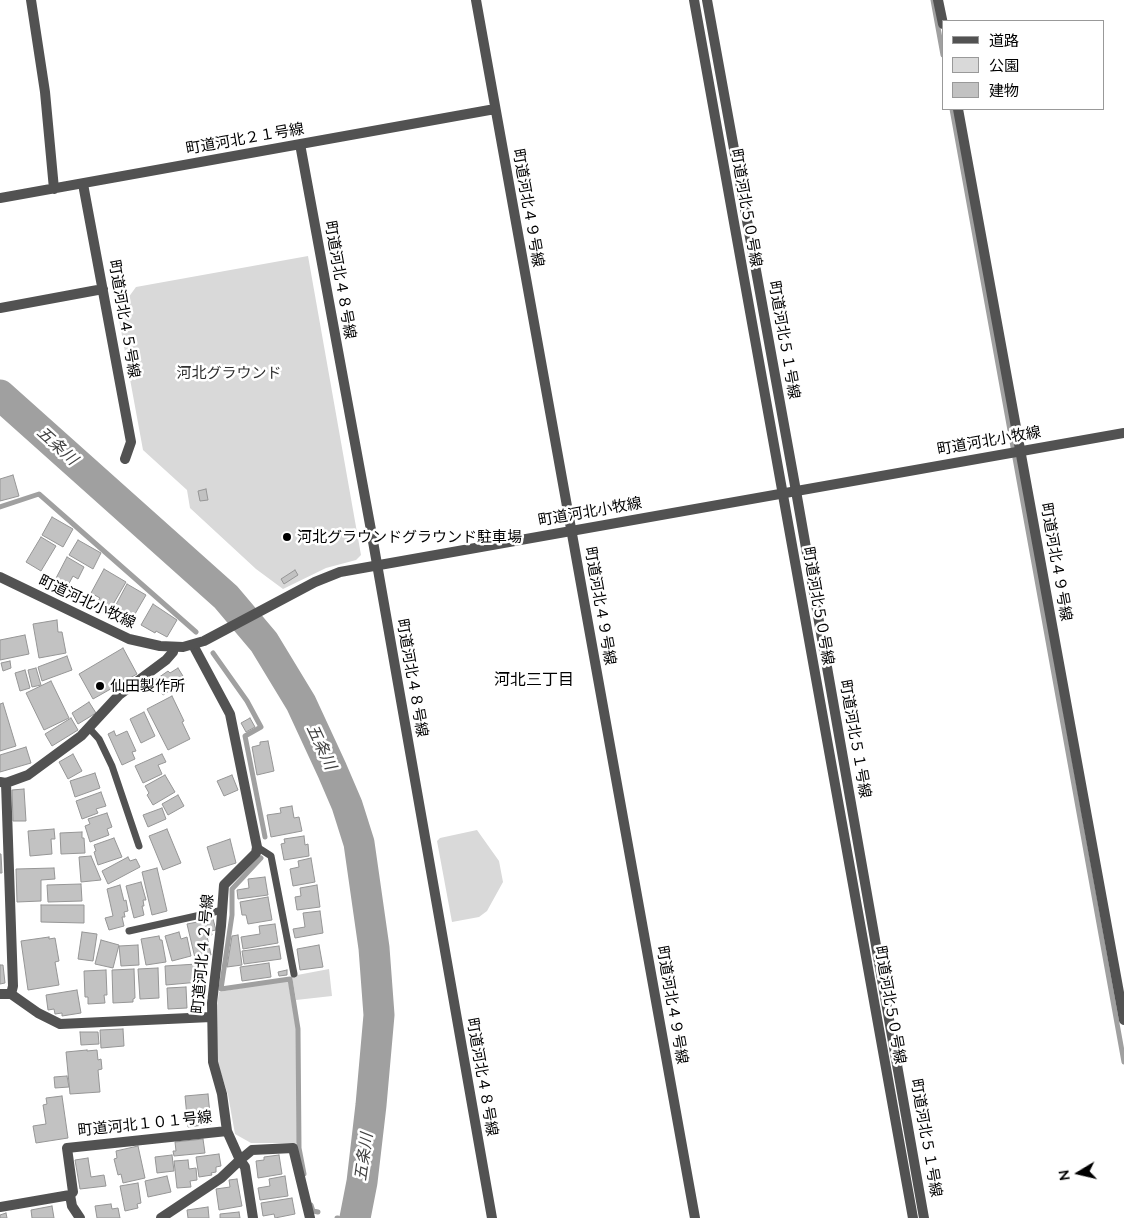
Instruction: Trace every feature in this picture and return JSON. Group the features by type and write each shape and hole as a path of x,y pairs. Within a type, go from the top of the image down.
{"street":[{"path":"31,0 45,92 54,189"},
{"name":"町道河北４９号線","path":"476,0 695,1218"},
{"name":"町道河北５０号線","path":"694,0 913,1218"},
{"name":"町道河北５１号線","path":"707,0 924,1218"},
{"path":"938,0 942,20"},
{"name":"町道河北２１号線","path":"0,198 495,109"},
{"name":"町道河北４９号線","path":"958,110 1124,1020"},
{"name":"町道河北４８号線","path":"300,144 377,565 492,1218"},
{"name":"町道河北４５号線","path":"83,184 131,442 125,459"},
{"path":"0,308 103,289"},
{"name":"町道河北小牧線","path":"0,578 129,639 174,647 193,645 329,576 377,565 1124,433"},
{"path":"193,645 230,714 257,847"},
{"path":"11,994 13,986 3,782 28,775 81,736 119,695 166,660 173,652 174,647"},
{"name":"町道河北４２号線","path":"253,1218 245,1167 227,1131 222,1094 213,1062 211,1017 224,885 256,853 257,847"},
{"path":"0,994 11,994 38,1013 60,1024 211,1017"},
{"name":"町道河北１０１号線","path":"70,1195 73,1192 67,1148 227,1131"},
{"path":"162,1218 221,1178 252,1150 293,1148 310,1218"},
{"path":"0,1207 70,1195 72,1206 80,1218"}],"lane":[{"path":"89,728 99,739 112,766 139,846"},
{"path":"257,847 272,856 294,974"},
{"path":"129,931 223,910"}],"green space":[{"name":"河北グラウンド","path":"308,256 361,555 356,560 326,568 283,589 256,569 190,508 187,490 143,450 114,292 119,291 128,298 136,287"},
{"path":"477,830 499,861 503,882 487,911 479,917 452,922 437,841 440,838"},
{"path":"329,969 332,996 296,1000 292,976"},
{"path":"288,980 296,1029 297,1143 251,1143 235,1134 228,1095 218,1064 216,1012 219,992"}],"building":[{"path":"13,475 19,496 0,501 0,479"},
{"path":"206,489 208,500 200,501 198,491"},
{"path":"52,517 73,529 63,547 42,535"},
{"path":"41,537 56,546 41,571 26,562"},
{"path":"78,540 101,553 93,569 69,555"},
{"path":"67,557 84,567 78,579 73,576 66,589 54,582"},
{"path":"104,569 126,582 108,613 95,605 100,598 91,593"},
{"path":"295,570 298,575 284,584 281,579"},
{"path":"127,584 146,595 128,626 110,616"},
{"path":"153,604 177,620 167,637 141,625"},
{"path":"57,620 58,632 62,632 66,653 39,658 33,624"},
{"path":"25,635 29,654 0,660 0,640"},
{"name":"仙田製作所","path":"123,648 137,674 93,699 79,674"},
{"path":"67,656 72,670 42,681 38,667"},
{"path":"10,661 11,668 3,671 1,663"},
{"path":"36,668 41,685 32,687 28,670"},
{"path":"178,668 186,681 163,695 155,680 168,671 170,673"},
{"path":"25,670 30,688 20,691 15,673"},
{"path":"51,681 69,718 44,730 26,693"},
{"path":"172,696 190,739 168,750 147,709"},
{"path":"89,702 96,713 78,724 72,713"},
{"path":"3,703 16,746 0,751 0,704"},
{"path":"144,712 155,736 141,743 130,719"},
{"path":"71,718 78,730 52,746 45,734"},
{"path":"250,718 255,727 246,732 241,723"},
{"path":"114,731 116,736 127,731 136,751 132,752 135,759 122,765 108,734"},
{"path":"268,741 274,771 257,775 252,747 260,745 260,742"},
{"path":"26,747 31,763 0,772 0,755"},
{"path":"73,754 82,771 68,779 59,762"},
{"path":"162,754 166,762 158,765 162,774 143,783 135,766"},
{"path":"95,773 100,788 75,797 70,781"},
{"path":"165,775 175,792 153,805 147,795 149,793 145,786"},
{"path":"232,775 238,790 224,796 217,781"},
{"path":"24,789 26,821 13,821 12,790"},
{"path":"101,792 106,806 96,809 98,813 82,819 76,801"},
{"path":"178,795 184,806 168,815 162,804"},
{"path":"292,806 294,818 299,817 302,831 271,837 267,815 281,813 280,808"},
{"path":"162,808 166,819 148,827 143,815"},
{"path":"107,813 112,827 107,829 109,835 90,842 85,826 90,824 88,819"},
{"path":"54,829 55,839 51,839 52,854 30,856 28,831"},
{"path":"167,829 181,863 163,870 149,836"},
{"path":"82,832 85,853 61,854 60,833"},
{"path":"304,836 305,845 308,844 309,856 284,860 281,844 285,843 284,839"},
{"path":"114,838 122,857 98,865 94,845"},
{"path":"230,839 236,863 214,870 207,847"},
{"path":"1,854 2,873 0,873"},
{"path":"91,856 101,880 81,882 79,857"},
{"path":"128,857 130,861 136,859 140,867 108,884 102,871"},
{"path":"311,858 315,882 293,886 290,869 299,867 298,861"},
{"path":"54,868 55,879 41,880 41,901 17,902 16,869"},
{"path":"157,868 167,911 152,915 142,872"},
{"path":"265,877 268,895 238,899 237,890 249,888 248,879"},
{"path":"141,882 146,900 143,900 144,906 142,906 144,915 134,918 126,886"},
{"path":"81,884 82,901 48,902 47,885"},
{"path":"120,885 128,911 124,912 125,917 122,917 124,926 109,930 105,918 113,916 107,889"},
{"path":"317,885 320,907 297,910 295,897 301,896 300,888"},
{"path":"268,897 272,920 248,924 246,915 242,915 240,902"},
{"path":"41,905 84,905 84,923 41,922"},
{"path":"320,911 323,933 295,938 293,929 305,927 303,913"},
{"path":"213,919 216,930 211,931 212,935 207,936 211,955 195,958 187,924"},
{"path":"275,924 278,943 243,949 241,937 260,934 259,926"},
{"path":"82,932 97,934 93,961 78,959"},
{"path":"179,932 181,939 187,937 191,956 172,961 165,936"},
{"path":"238,935 242,965 227,967 232,936"},
{"path":"159,936 160,940 162,940 166,962 146,965 141,939"},
{"path":"49,937 49,939 55,938 59,961 55,962 59,985 28,990 21,941"},
{"path":"101,940 119,945 113,968 95,964"},
{"path":"138,945 139,965 121,966 119,946"},
{"path":"319,945 323,967 300,970 297,949"},
{"path":"279,946 281,959 244,964 242,951"},
{"path":"269,963 271,977 242,981 240,967"},
{"path":"197,964 199,982 166,985 165,966"},
{"path":"0,965 3,965 5,983 0,984"},
{"path":"158,968 159,998 140,999 138,969"},
{"path":"134,969 135,998 133,1002 113,1003 112,970"},
{"path":"106,970 107,995 104,995 105,1003 88,1004 88,997 85,997 84,971"},
{"path":"287,970 287,975 279,976 278,972"},
{"path":"186,987 187,1008 168,1009 167,988"},
{"path":"77,990 81,1013 62,1016 62,1013 55,1014 54,1009 48,1010 46,995"},
{"path":"123,1029 124,1046 101,1048 100,1030"},
{"path":"80,1032 98,1032 99,1044 81,1045"},
{"path":"97,1050 98,1060 101,1059 102,1069 98,1070 100,1092 70,1094 66,1052"},
{"path":"67,1076 69,1087 55,1088 54,1077"},
{"path":"208,1094 211,1124 188,1127 185,1096"},
{"path":"62,1096 68,1138 36,1143 33,1126 46,1124 43,1105 47,1104 46,1098"},
{"path":"203,1139 205,1153 174,1156 173,1151 176,1151 175,1142"},
{"path":"138,1146 145,1178 123,1183 121,1174 118,1175 114,1159 117,1158 116,1151"},
{"path":"219,1154 221,1166 216,1167 216,1172 211,1173 212,1175 199,1177 196,1157"},
{"path":"172,1155 174,1171 157,1173 155,1157"},
{"path":"279,1155 282,1174 258,1178 256,1161 264,1160 264,1157"},
{"path":"88,1158 91,1177 104,1175 106,1186 80,1189 75,1160"},
{"path":"188,1160 189,1169 196,1168 197,1180 190,1181 191,1187 177,1188 174,1161"},
{"path":"167,1176 171,1192 148,1197 145,1181"},
{"path":"285,1176 288,1196 260,1200 258,1188 270,1186 269,1179"},
{"path":"237,1179 242,1206 219,1210 216,1189 230,1187 229,1180"},
{"path":"138,1183 141,1203 137,1204 138,1208 125,1211 120,1186"},
{"path":"292,1198 295,1214 275,1218 274,1214 263,1216 261,1203"},
{"path":"111,1204 112,1209 118,1208 120,1218 97,1218 95,1206"},
{"path":"52,1206 54,1218 32,1218 31,1210"},
{"path":"208,1207 209,1218 188,1218 187,1210"},
{"path":"239,1212 240,1218 220,1218 220,1214"},
{"path":"6,1213 7,1218 0,1218 0,1215"}],"waterway":[{"path":"933,0 942,50"},
{"path":"952,110 1124,1062"},
{"name":"五条川","path":"0,395 226,597 264,642 301,703 332,770 347,805 359,843 374,948 379,1015 362,1182 355,1218"},
{"path":"0,507 39,494 196,632"},
{"path":"213,653 247,701 261,727 245,736 265,837"},
{"path":"261,858 232,889 232,915 221,989 290,979 298,1029 299,1148 304,1174"},
{"path":"311,1205 313,1211 318,1212"}],"place":[{"name":"河北グラウンドグラウンド駐車場","path":"287,537"},
{"name":"仙田製作所","path":"100,686"}],"district":[{"name":"河北三丁目","path":"534,680"}]}
